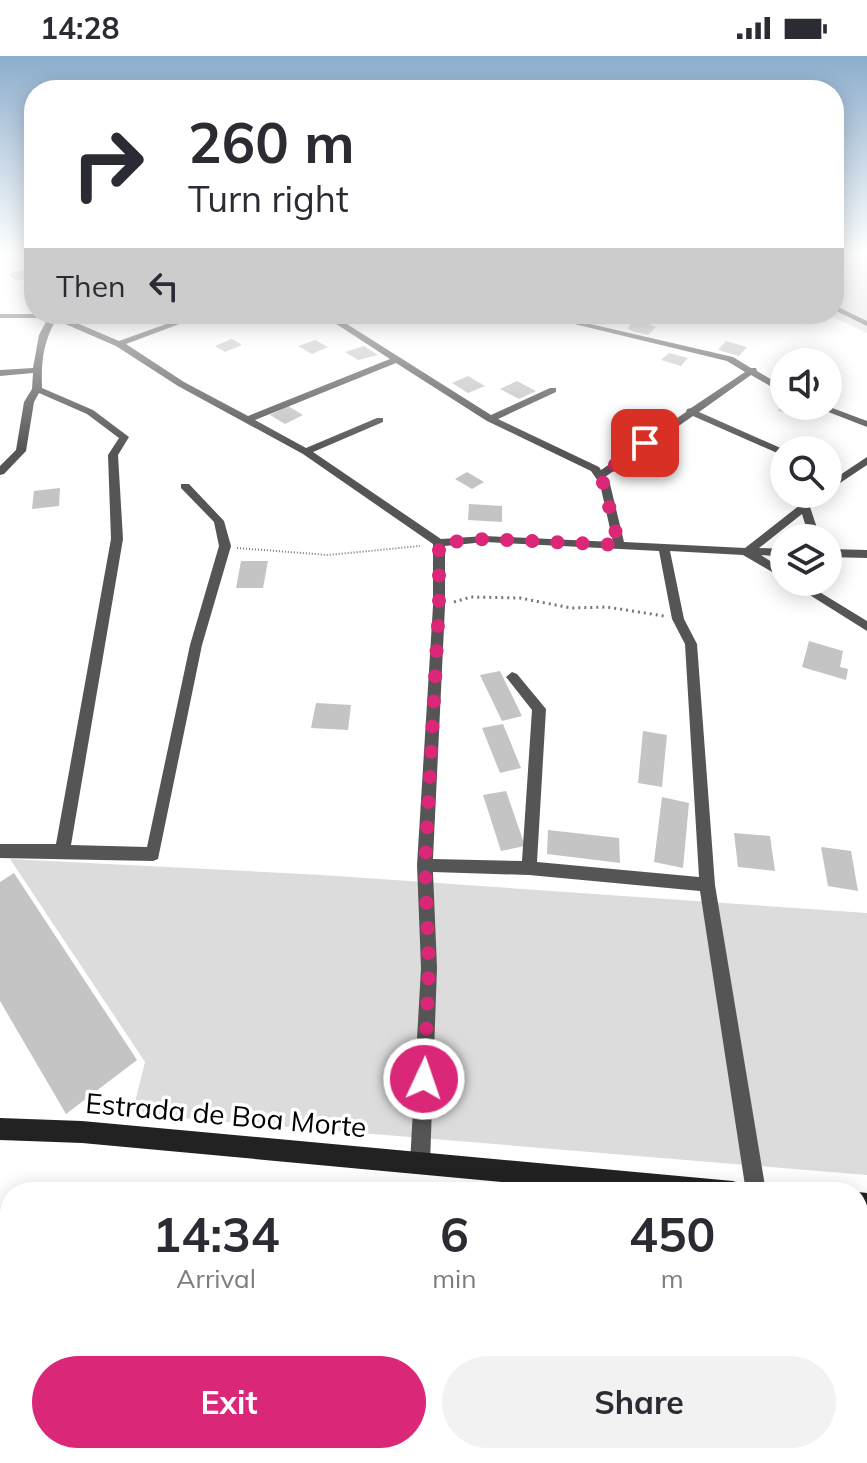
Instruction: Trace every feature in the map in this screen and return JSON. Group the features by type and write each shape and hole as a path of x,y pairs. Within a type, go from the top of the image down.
{"main road":[{"name":"Estrada de Boa Morte","path":"0,1129 82,1132 625,1182"}],"street":[{"path":"0,472 21,451 29,402 37,389 43,335 49,324"},
{"path":"75,324 119,344 161,373 306,452 439,543 485,539 770,553"},
{"path":"119,344 174,324"},
{"path":"340,324 490,419 601,475 619,545"},
{"path":"580,324 730,359 770,382"},
{"path":"247,420 396,360"},
{"path":"0,373 37,370"},
{"path":"601,475 753,370"},
{"path":"37,389 90,412 124,437 113,455 117,539 62,851"},
{"path":"490,419 553,390"},
{"path":"690,411 770,447"},
{"path":"842,415 867,424"},
{"path":"306,452 380,420"},
{"path":"842,477 867,460"},
{"path":"0,851 153,854 196,645 225,546 219,521 185,486"},
{"path":"747,552 804,508"},
{"path":"420,1163 429,968 425,865 439,606 439,543"},
{"path":"842,546 862,554"},
{"path":"664,548 678,619 691,644 707,885 754,1182"},
{"path":"747,552 770,566"},
{"path":"842,553 862,554"},
{"path":"818,596 867,627"},
{"path":"839,609 867,611"},
{"path":"512,677 539,709 529,868"},
{"path":"425,865 529,868 707,885"}],"path":[{"path":"225,546 288,556 345,557 439,543"},
{"path":"439,606 471,597 520,598 571,608 607,607 678,619"}],"shaded area":[{"path":"844,319 867,319 867,333 844,322"},
{"path":"10,859 322,875 867,913 867,1175 132,1114 145,1062"}],"building":[{"path":"630,324 656,327 648,335 628,329"},
{"path":"232,339 242,345 225,352 215,346"},
{"path":"315,340 328,347 312,354 298,346"},
{"path":"726,341 747,347 739,356 718,350"},
{"path":"364,346 378,355 358,360 345,352"},
{"path":"669,353 688,358 681,366 661,360"},
{"path":"468,376 485,386 468,393 452,383"},
{"path":"517,381 536,391 519,399 500,389"},
{"path":"288,406 303,415 285,424 270,415"},
{"path":"467,472 484,482 472,489 455,479"},
{"path":"60,488 59,506 32,509 34,491"},
{"path":"469,504 502,506 502,522 468,520"},
{"path":"241,561 268,561 263,588 236,588"},
{"path":"809,641 843,651 840,667 848,669 846,680 802,667"},
{"path":"500,671 522,716 502,721 480,675"},
{"path":"316,703 351,705 348,730 311,728"},
{"path":"503,724 521,768 500,773 482,728"},
{"path":"643,731 667,735 662,787 638,783"},
{"path":"506,791 525,846 501,851 483,795"},
{"path":"662,797 689,803 683,868 654,862"},
{"path":"548,830 619,838 620,863 547,854"},
{"path":"734,833 770,836 775,871 738,867"},
{"path":"821,847 851,851 858,891 828,886"},
{"path":"14,873 137,1060 66,1114 0,1001 0,882"}],"route":[{"path":"424,1079 429,968 425,865 439,606 439,543 485,539 619,545 601,475 645,443"}]}
